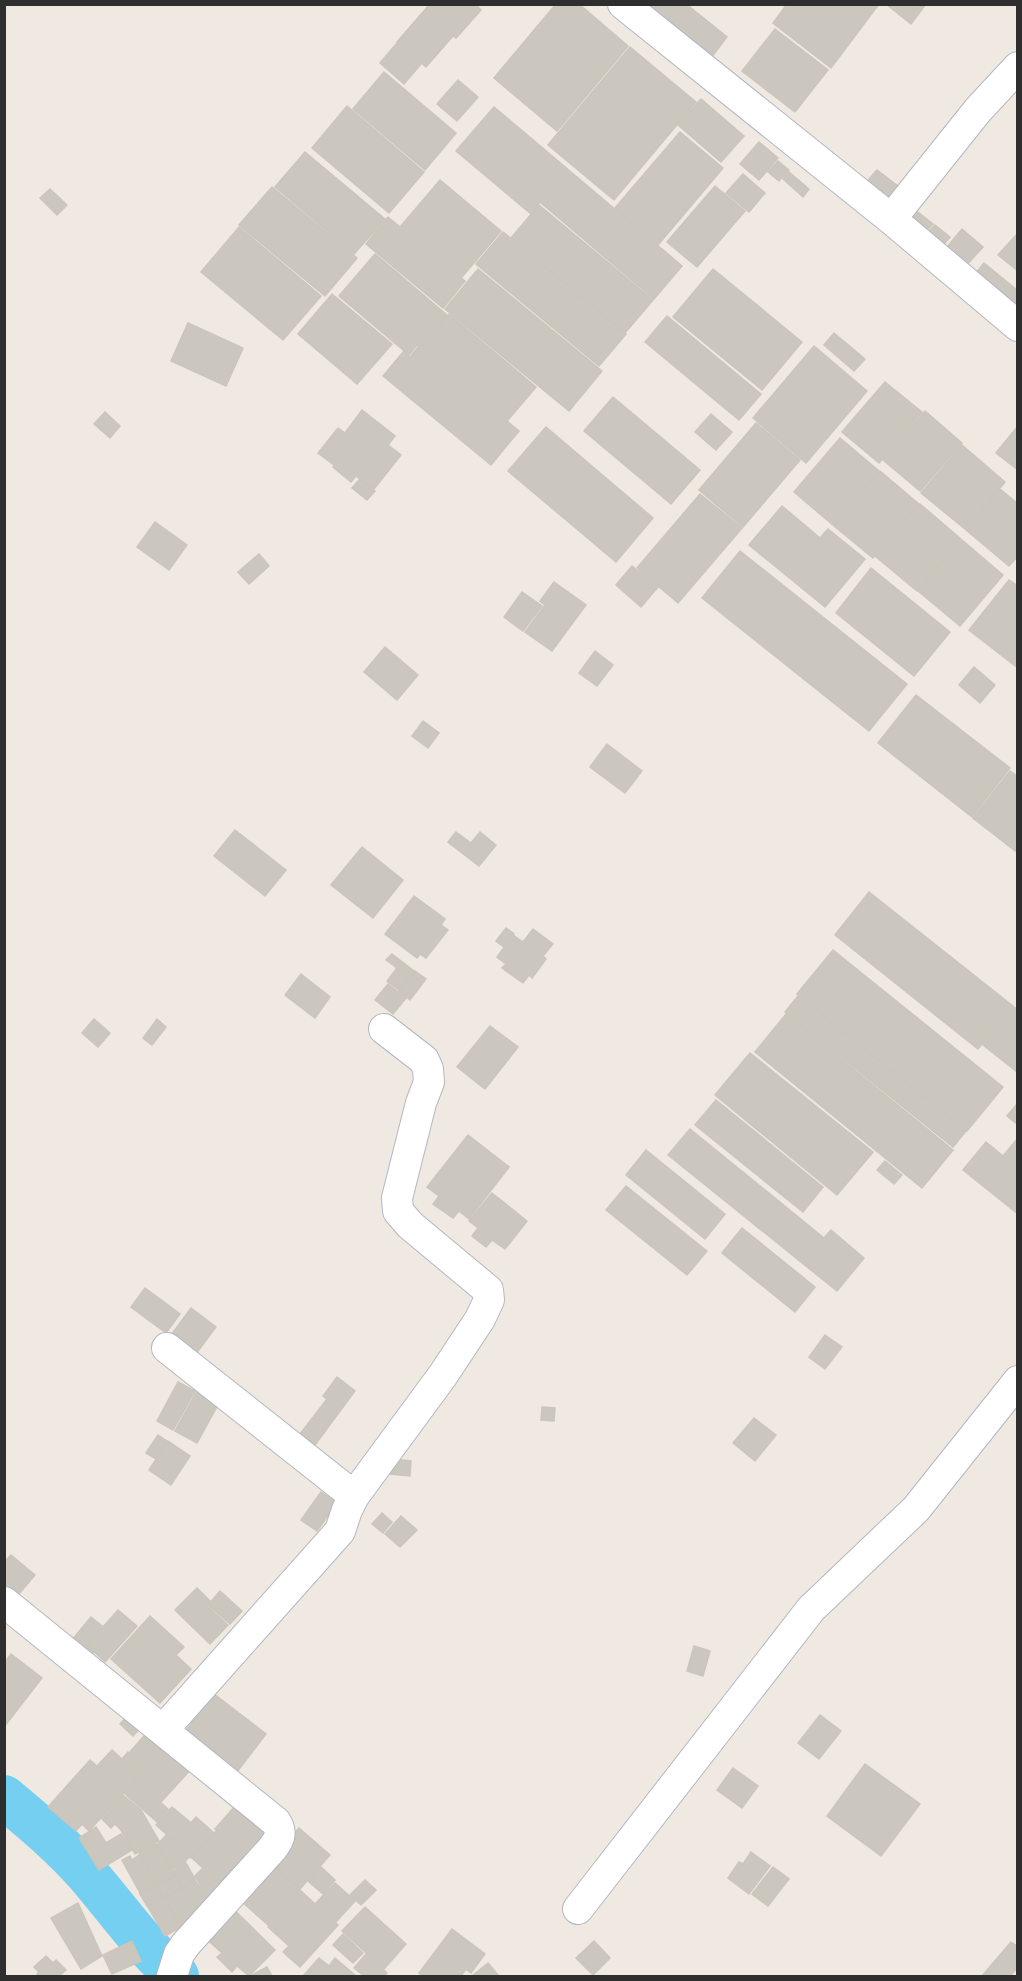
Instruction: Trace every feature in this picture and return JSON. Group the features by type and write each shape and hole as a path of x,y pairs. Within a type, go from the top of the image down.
{"street":[{"path":"623,4 891,219 1017,326"},
{"path":"891,219 978,110 1017,67"},
{"path":"163,1730 340,1531 354,1496 443,1375 480,1319 489,1300 488,1290 410,1225 398,1211 398,1191 421,1103 429,1082 424,1060 384,1029"},
{"path":"167,1348 354,1496"},
{"path":"578,1909 811,1609 916,1509 1017,1381"},
{"path":"4,1602 276,1822 280,1828 280,1834 272,1849 175,1965"}],"building":[{"path":"430,4 475,4 481,10 456,38 453,36 426,67 397,42"},
{"path":"556,4 579,4 628,46 557,131 494,78"},
{"path":"644,4 686,4 727,37 711,58"},
{"path":"787,4 879,4 831,68 773,23"},
{"path":"886,4 926,4 911,24"},
{"path":"775,29 828,70 795,112 742,71"},
{"path":"397,43 421,64 404,84 380,63"},
{"path":"630,47 696,102 614,200 548,145"},
{"path":"384,72 456,133 425,170 353,109"},
{"path":"458,80 478,97 457,121 437,104"},
{"path":"701,99 744,136 721,162 678,125"},
{"path":"347,106 424,172 389,213 312,148"},
{"path":"494,107 682,266 654,299 540,202 531,214 456,151"},
{"path":"680,132 723,168 658,245 615,208"},
{"path":"759,142 778,158 759,180 740,164"},
{"path":"305,152 385,219 354,254 275,187"},
{"path":"778,161 789,170 779,181 768,172"},
{"path":"877,170 907,193 894,209 864,185"},
{"path":"789,172 809,189 803,197 783,179"},
{"path":"743,174 765,193 749,212 726,193"},
{"path":"440,180 501,231 462,277 401,226"},
{"path":"715,186 745,211 697,267 667,242"},
{"path":"272,187 357,258 325,296 239,225"},
{"path":"50,189 67,205 57,215 40,198"},
{"path":"539,205 653,300 625,333 511,238"},
{"path":"914,209 933,224 922,236 904,222"},
{"path":"388,217 465,281 443,308 366,244"},
{"path":"935,225 950,237 940,249 925,236"},
{"path":"239,227 321,296 283,340 201,272"},
{"path":"962,229 983,247 963,269 943,252"},
{"path":"503,232 626,334 599,366 476,264"},
{"path":"1018,233 1018,271 998,255"},
{"path":"375,254 447,315 420,347 417,345 409,355 339,296"},
{"path":"984,263 1018,291 1018,305 1012,312 972,278"},
{"path":"478,269 602,371 569,411 445,309"},
{"path":"713,269 802,342 762,390 673,317"},
{"path":"332,294 392,344 357,384 298,334"},
{"path":"449,314 536,387 508,420 421,348"},
{"path":"667,316 761,394 739,420 645,342"},
{"path":"188,323 243,348 226,386 171,361"},
{"path":"834,333 865,359 854,371 824,345"},
{"path":"814,346 867,391 806,463 753,418"},
{"path":"418,347 519,431 491,465 383,376 404,351 410,357"},
{"path":"885,382 922,412 879,463 842,432"},
{"path":"613,397 700,470 671,504 584,431"},
{"path":"362,410 395,436 388,445 401,455 374,489 356,476 351,482 318,453 338,428 345,433"},
{"path":"925,411 962,443 920,491 883,460"},
{"path":"105,412 120,426 110,438 94,424"},
{"path":"711,414 732,432 716,450 695,432"},
{"path":"756,423 800,460 743,527 699,490"},
{"path":"1018,426 1018,470 996,453"},
{"path":"546,427 653,518 616,562 508,471"},
{"path":"840,438 879,471 833,525 794,492"},
{"path":"962,445 1005,482 965,529 921,493"},
{"path":"880,471 919,504 873,558 834,526"},
{"path":"360,479 375,491 367,500 352,488"},
{"path":"1000,489 1018,504 1018,556 1009,566 966,530"},
{"path":"700,494 742,528 678,603 637,568"},
{"path":"920,504 961,539 917,591 875,556"},
{"path":"782,506 820,538 828,529 865,559 825,607 749,545"},
{"path":"155,522 187,545 169,570 137,547"},
{"path":"962,540 1003,575 960,626 918,591"},
{"path":"740,551 907,684 869,731 702,598"},
{"path":"259,554 269,566 249,584 238,572"},
{"path":"632,566 658,587 641,607 616,585"},
{"path":"871,568 950,632 914,676 836,613"},
{"path":"1009,580 1018,586 1018,668 969,630"},
{"path":"554,582 586,605 552,651 525,632 545,605 540,601"},
{"path":"522,592 542,606 523,631 504,617"},
{"path":"385,647 418,675 397,700 364,672"},
{"path":"595,651 613,665 597,686 579,673"},
{"path":"974,667 995,685 980,703 959,685"},
{"path":"916,695 1010,768 972,817 878,743"},
{"path":"423,721 439,733 428,748 412,736"},
{"path":"607,744 642,771 625,793 590,767"},
{"path":"1010,771 1018,777 1018,853 973,818"},
{"path":"235,830 286,870 265,896 214,856"},
{"path":"456,832 471,843 480,832 496,845 479,866 448,842"},
{"path":"362,847 403,880 373,918 331,885"},
{"path":"869,892 1013,1006 978,1049 835,935"},
{"path":"414,896 445,919 441,925 448,930 426,958 420,954 417,958 385,934"},
{"path":"506,928 514,934 504,947 496,941"},
{"path":"533,929 553,944 543,956 546,959 532,978 529,975 523,983 502,968 506,964 497,957 513,935 523,942"},
{"path":"833,950 1003,1087 967,1131 797,994"},
{"path":"392,954 414,971 399,990 387,981 397,968 386,960"},
{"path":"415,971 426,979 410,1000 399,991"},
{"path":"301,974 330,997 315,1018 285,995"},
{"path":"388,984 406,998 393,1014 375,1000"},
{"path":"798,996 966,1131 953,1147 785,1012"},
{"path":"1014,1007 1018,1010 1017,1072 983,1045"},
{"path":"786,1014 953,1150 922,1188 755,1052"},
{"path":"94,1019 110,1033 98,1047 82,1033"},
{"path":"157,1019 166,1027 152,1045 143,1038"},
{"path":"490,1026 518,1047 485,1089 457,1067"},
{"path":"750,1053 873,1152 837,1195 715,1095"},
{"path":"716,1100 823,1187 803,1212 695,1125"},
{"path":"1018,1103 1018,1125 1007,1116"},
{"path":"690,1129 824,1238 831,1230 864,1258 837,1291 668,1155"},
{"path":"468,1135 509,1167 469,1219 459,1211 453,1218 433,1204 439,1196 427,1187"},
{"path":"1018,1138 1018,1214 963,1170 986,1142 1003,1156"},
{"path":"646,1150 725,1214 705,1239 626,1175"},
{"path":"885,1161 902,1175 894,1184 877,1170"},
{"path":"626,1186 707,1251 687,1275 606,1210"},
{"path":"492,1193 527,1221 505,1249 492,1240 486,1247 472,1236 478,1228 469,1221"},
{"path":"742,1228 815,1287 795,1312 722,1253"},
{"path":"145,1288 180,1314 166,1333 131,1307"},
{"path":"191,1308 216,1327 193,1358 168,1339"},
{"path":"825,1335 842,1347 825,1369 809,1357"},
{"path":"337,1377 355,1391 315,1445 300,1434 327,1399 323,1396"},
{"path":"178,1382 195,1391 173,1430 157,1421"},
{"path":"198,1389 220,1401 197,1443 175,1431"},
{"path":"542,1407 555,1408 554,1421 541,1420"},
{"path":"754,1418 776,1435 755,1461 733,1443"},
{"path":"158,1435 167,1441 156,1459 146,1453"},
{"path":"168,1441 190,1456 171,1485 149,1470"},
{"path":"392,1459 411,1461 410,1476 390,1474"},
{"path":"321,1492 337,1503 317,1531 301,1520"},
{"path":"382,1513 392,1522 383,1533 372,1524"},
{"path":"401,1516 417,1530 400,1547 385,1534"},
{"path":"11,1555 35,1575 18,1595 4,1584 4,1562"},
{"path":"197,1588 210,1601 206,1605 228,1625 210,1644 175,1610"},
{"path":"220,1591 242,1611 230,1624 208,1605"},
{"path":"118,1610 137,1626 105,1662 87,1645"},
{"path":"150,1616 184,1647 176,1655 191,1669 160,1703 111,1659"},
{"path":"91,1617 102,1626 93,1638 81,1629"},
{"path":"81,1629 92,1639 86,1645 94,1652 84,1662 66,1647"},
{"path":"694,1646 710,1651 703,1676 687,1671"},
{"path":"11,1654 42,1678 4,1727 4,1663"},
{"path":"214,1694 266,1734 237,1772 184,1733"},
{"path":"128,1715 142,1726 133,1736 120,1724"},
{"path":"820,1715 841,1731 819,1759 798,1743"},
{"path":"150,1729 165,1742 145,1765 130,1752"},
{"path":"166,1743 193,1767 161,1802 133,1777"},
{"path":"112,1750 122,1759 128,1752 143,1765 132,1777 135,1780 126,1790 97,1766"},
{"path":"90,1760 125,1791 89,1831 82,1824 76,1831 48,1807"},
{"path":"865,1764 920,1804 881,1856 827,1816"},
{"path":"733,1768 758,1786 742,1808 717,1790"},
{"path":"136,1780 168,1809 157,1822 124,1793"},
{"path":"123,1795 141,1810 159,1841 135,1854 121,1830 115,1824 111,1828 102,1819"},
{"path":"242,1798 275,1826 251,1860 215,1829"},
{"path":"172,1807 190,1822 174,1841 156,1825"},
{"path":"196,1817 214,1833 191,1858 189,1857 184,1863 172,1869 157,1845 166,1835 174,1842"},
{"path":"96,1827 106,1843 121,1834 132,1850 99,1870 79,1838"},
{"path":"299,1828 330,1855 300,1889 269,1862"},
{"path":"216,1831 251,1862 226,1889 192,1858"},
{"path":"156,1844 174,1875 157,1885 139,1853"},
{"path":"751,1852 770,1866 749,1894 728,1878 739,1862 743,1864"},
{"path":"139,1855 156,1884 140,1893 122,1860 130,1856 132,1860"},
{"path":"186,1863 195,1879 182,1887 172,1871"},
{"path":"270,1864 300,1890 268,1925 239,1899"},
{"path":"321,1867 335,1880 323,1894 308,1881"},
{"path":"773,1867 789,1879 768,1906 752,1894"},
{"path":"202,1869 226,1890 208,1899 195,1876"},
{"path":"175,1875 181,1887 164,1898 157,1886"},
{"path":"195,1880 214,1910 183,1928 164,1898"},
{"path":"365,1880 376,1890 361,1905 350,1895"},
{"path":"335,1883 355,1901 336,1922 316,1903"},
{"path":"156,1885 163,1897 147,1906 140,1894"},
{"path":"301,1891 338,1925 300,1967 283,1952 289,1946 268,1927"},
{"path":"163,1897 181,1927 165,1936 148,1907"},
{"path":"78,1903 102,1956 81,1969 51,1918"},
{"path":"229,1905 275,1950 249,1976 237,1966 232,1972 217,1957 222,1953 201,1934"},
{"path":"365,1907 406,1944 384,1969 342,1931"},
{"path":"452,1929 485,1954 471,1973 466,1969 461,1976 423,1976 419,1973"},
{"path":"343,1934 363,1953 353,1963 333,1945"},
{"path":"132,1941 141,1961 112,1974 103,1955"},
{"path":"594,1941 610,1958 593,1975 576,1958"},
{"path":"1011,1942 1018,1947 1018,1967 1010,1976 982,1976"},
{"path":"366,1954 387,1973 384,1976 364,1976 354,1968"},
{"path":"46,1956 53,1963 56,1960 66,1970 59,1976 39,1976 37,1974 39,1972 34,1967"},
{"path":"319,1958 329,1966 335,1958 356,1976 303,1976"},
{"path":"488,1963 499,1976 472,1976"},
{"path":"267,1967 272,1976 250,1976"}],"waterway":[{"path":"4,1797 69,1855 142,1941 177,1976"}]}
